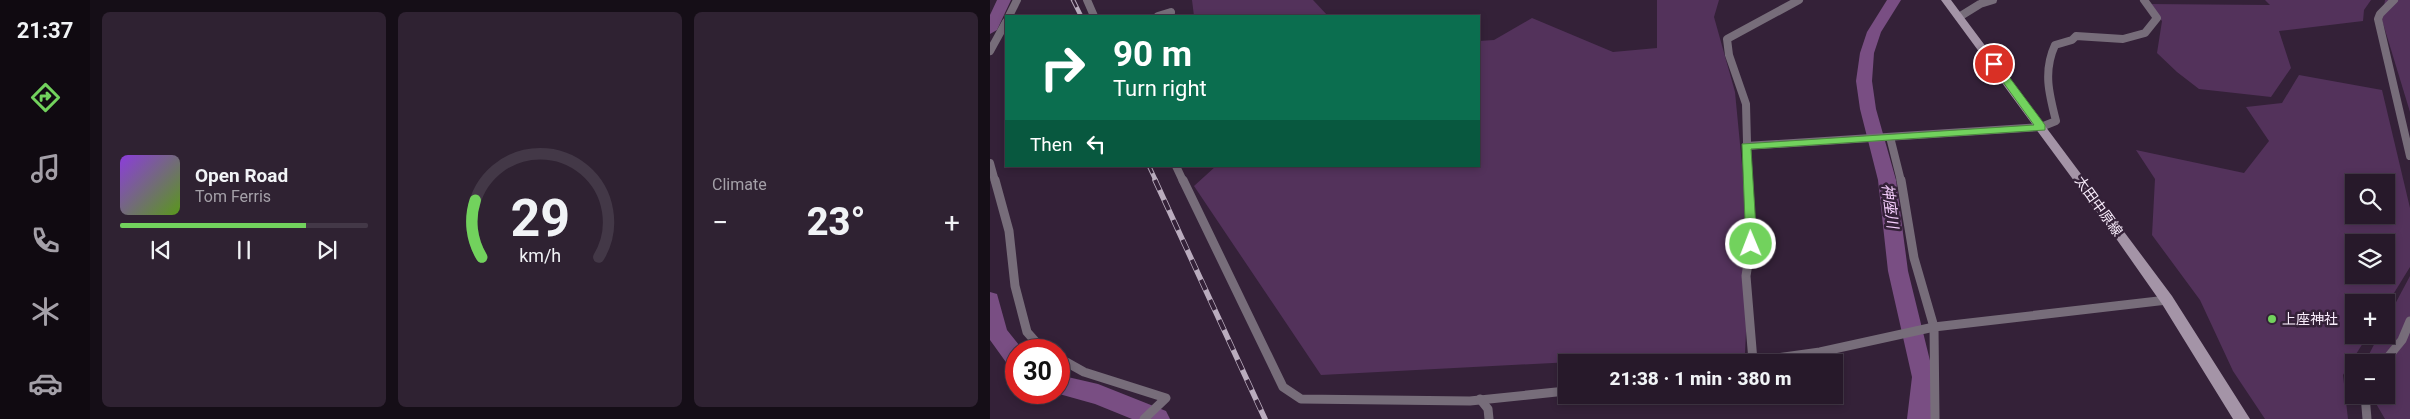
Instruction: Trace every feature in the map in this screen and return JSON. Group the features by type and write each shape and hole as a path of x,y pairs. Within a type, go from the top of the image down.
{"main road":[{"name":"太田中原線","path":"1946,0 2113,224 2167,300 2242,419"}],"street":[{"path":"1010,15 1017,0"},
{"path":"1087,0 1094,15"},
{"path":"1750,354 1746,276 1751,244 1746,104 1729,55 1727,39 1799,0"},
{"path":"1958,17 1972,11 1985,0 1993,0"},
{"path":"1746,146 2041,127 2056,121 2046,84 2046,72 2054,45 2072,40 2076,36 2123,39 2145,33 2157,18 2144,0"},
{"path":"2394,0 2380,14 2378,20 2410,156"},
{"path":"1161,15 1171,12"},
{"path":"990,51 1005,24"},
{"path":"1890,137 1900,172 1914,258 1934,327 1935,419"},
{"path":"990,164 993,181 1010,231 1015,286 1027,332 1033,339"},
{"path":"1176,167 1283,386 1301,400 1480,399 1558,392"},
{"path":"1806,354 1934,327 2167,300"},
{"path":"2391,354 2402,340 2410,321"},
{"path":"1070,364 1084,372 1166,398 1144,419"},
{"path":"1480,399 1488,409 1489,419"},
{"path":"2366,404 2367,419"}],"shaded area":[{"path":"1192,0 1313,0 1327,15 1194,15"},
{"path":"1657,0 1719,0 1714,17 1735,92 1750,248 1745,353 1558,354 1558,363 1321,375 1194,186 1215,167 1480,167 1480,41 1494,40 1532,18 1613,52 1657,48"},
{"path":"2265,0 2371,0 2364,10 2363,21 2279,31 2291,68 2271,97 2199,89 2157,53 2162,21 2146,4 2270,5"},
{"path":"2385,0 2410,0 2410,112 2382,20"},
{"path":"2299,75 2382,90 2410,208 2410,267 2393,294 2345,294 2345,344 2362,344 2356,354 2345,354 2345,372 2343,375 2348,419 2265,419 2233,371 2200,300 2152,235 2155,179 2136,150 2244,173 2269,141 2246,107 2282,103"},
{"path":"2410,276 2410,419 2385,419 2376,404 2395,404 2395,354 2369,354 2374,344 2395,344 2395,304"}],"waterway":[{"path":"990,30 1004,0"},
{"name":"神座川","path":"1894,0 1874,32 1867,53 1864,81 1868,109 1887,180 1898,271 1923,377 1919,419"},
{"path":"990,300 997,333 1005,344"},
{"path":"1070,388 1098,394 1158,419"}],"railway":[{"path":"1073,0 1080,15"},
{"path":"1149,167 1156,181"},
{"path":"1155,180 1265,419"}],"place":[{"name":"上座神社","path":"2272,319"}],"route":[{"path":"1751,244 1746,146 2041,127 1994,64"}]}
